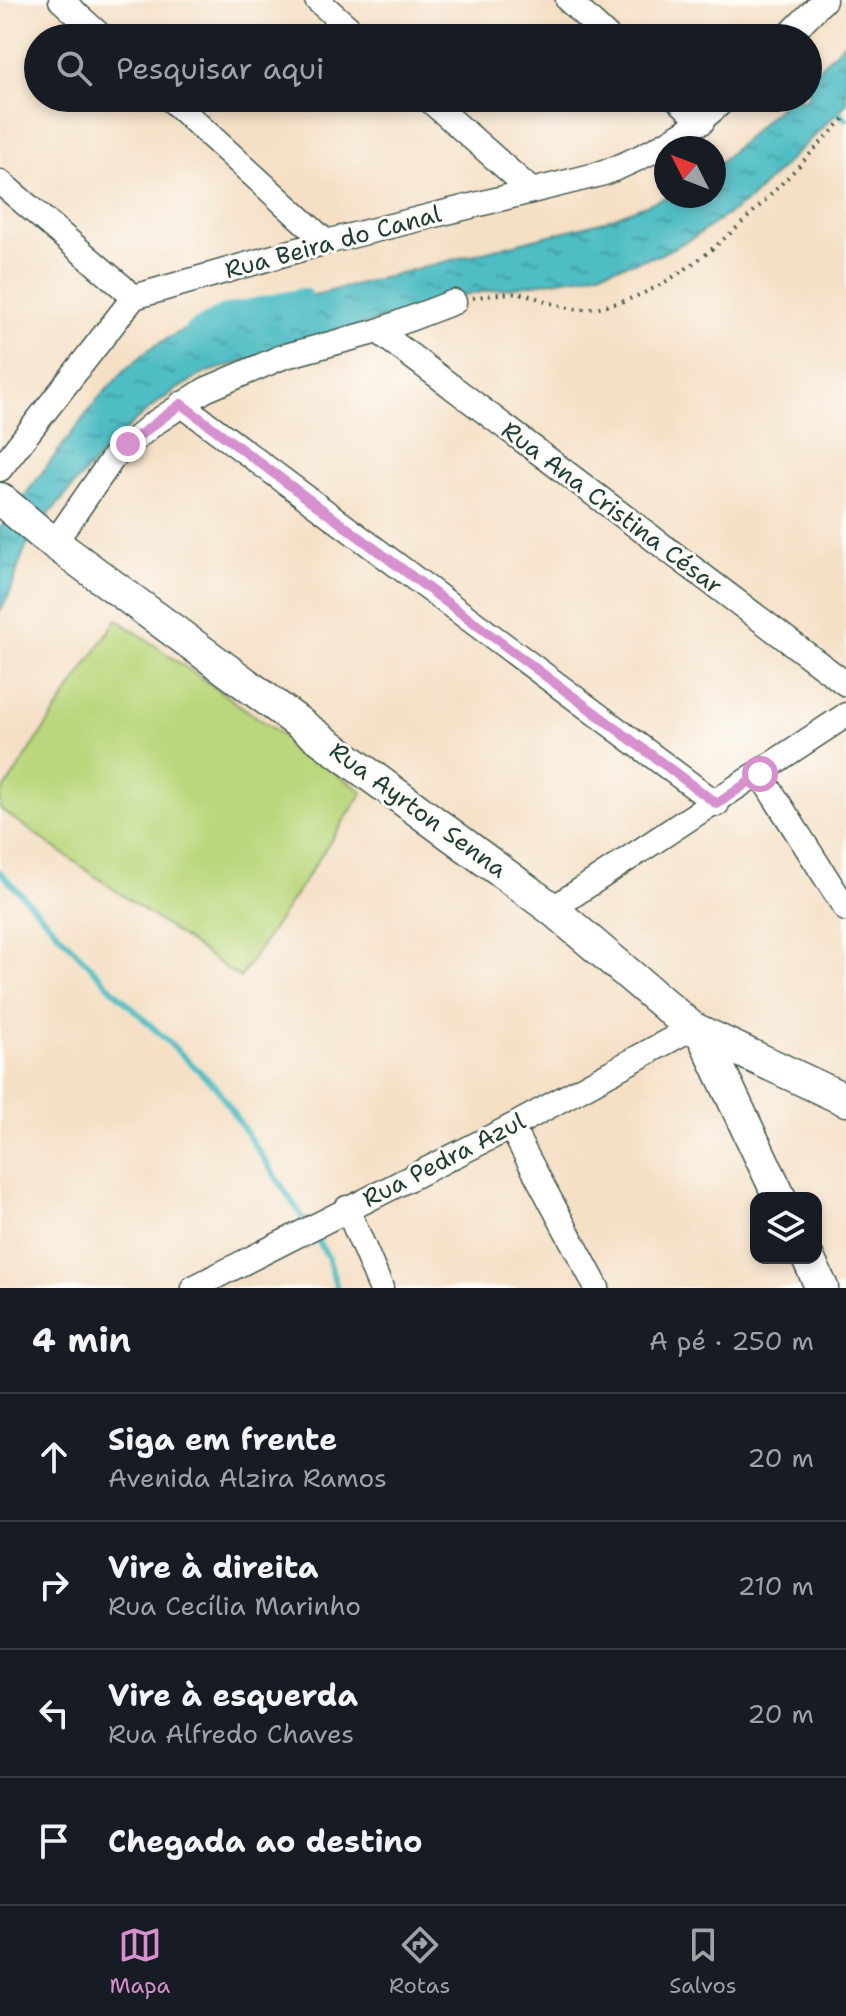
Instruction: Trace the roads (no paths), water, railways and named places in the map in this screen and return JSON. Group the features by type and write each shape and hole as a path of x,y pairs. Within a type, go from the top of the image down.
{"main road":[{"name":"Rua Ayrton Senna","path":"0,499 48,538 552,909 697,1030 846,1100"},
{"path":"697,1030 777,1192"},
{"path":"811,1264 822,1288"}],"street":[{"path":"61,0 88,24"},
{"path":"317,0 344,24"},
{"path":"568,0 594,24"},
{"path":"800,24 823,0"},
{"path":"184,112 326,242"},
{"path":"443,112 531,190"},
{"path":"691,112 702,122"},
{"name":"Rua Beira do Canal","path":"134,297 326,242 604,173 648,156 702,122 712,112"},
{"path":"0,182 134,297 0,469"},
{"path":"48,538 113,458 181,404 231,377 282,357 378,331 454,302"},
{"name":"Rua Ana Cristina César","path":"378,331 846,684"},
{"path":"181,404 717,804"},
{"path":"552,909 717,804 846,715"},
{"path":"760,774 846,909"},
{"name":"Rua Pedra Azul","path":"193,1288 697,1030"},
{"path":"511,1127 597,1288"},
{"path":"347,1208 381,1288"}],"water":[{"path":"846,41 846,104 750,199 693,238 659,255 585,276 463,295 208,372 187,383 149,409 117,439 42,522 24,551 9,595 0,611 0,528 98,399 151,348 181,331 213,321 604,221 654,202 654,208 726,208 726,157 774,112 822,112 822,65"}],"waterway":[{"path":"834,108 846,119"},
{"path":"195,332 227,315 303,299"},
{"path":"0,872 109,986 216,1087 307,1224"},
{"path":"313,1233 328,1257 337,1288"}]}
